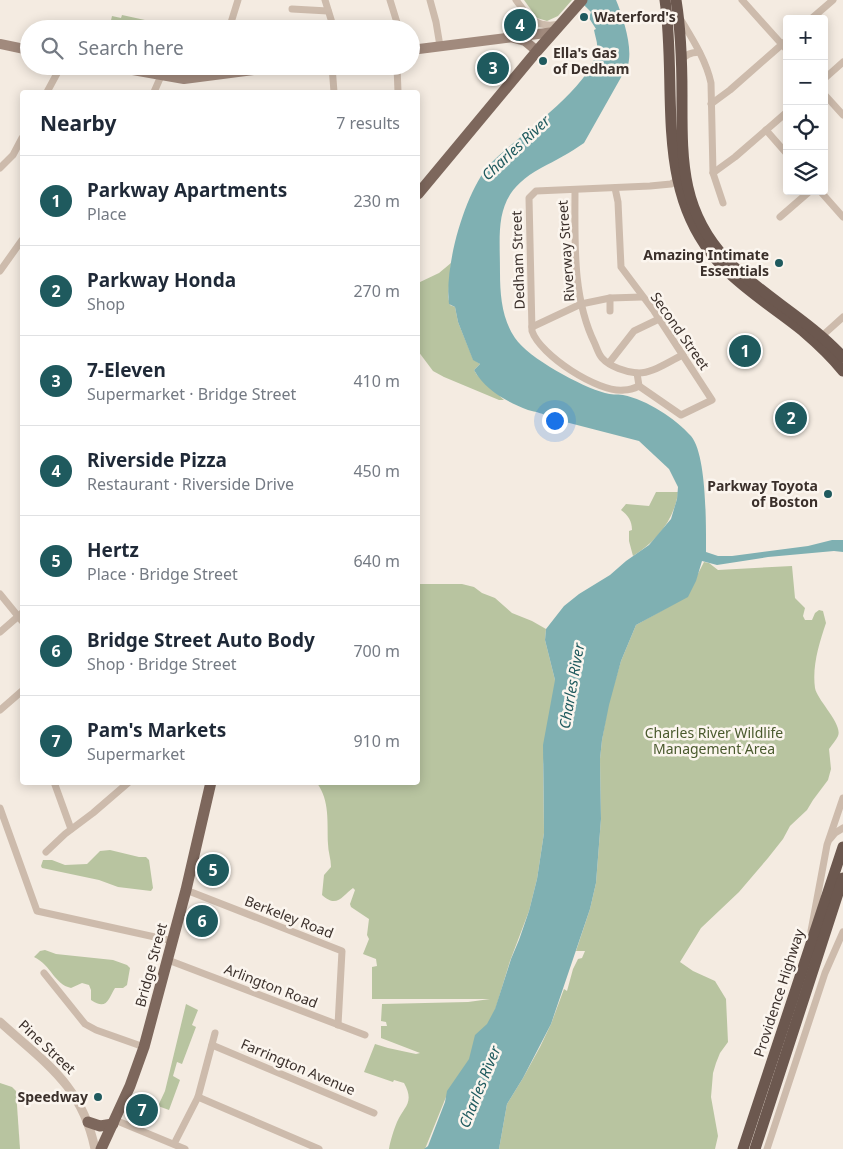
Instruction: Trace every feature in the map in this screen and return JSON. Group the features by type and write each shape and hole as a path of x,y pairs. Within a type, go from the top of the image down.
{"highway":[{"path":"665,0 673,150 677,181 690,220 714,257 738,281 806,334 843,371"},
{"path":"678,0 683,164 688,192 700,222 717,248 733,265 822,336 843,357"},
{"name":"Providence Highway","path":"743,1149 843,847"},
{"name":"Providence Highway","path":"755,1149 843,878"}],"main road":[{"path":"420,192 581,1"},
{"path":"420,49 522,35 557,28"},
{"path":"508,37 523,40 537,51"},
{"path":"0,44 20,48"},
{"path":"156,75 188,79 202,75"},
{"name":"Bridge Street","path":"101,1149 130,1086 144,1047 186,890 210,785"},
{"path":"88,1122 100,1126 114,1122"}],"street":[{"path":"232,20 238,0"},
{"path":"325,0 331,20"},
{"path":"390,0 396,20"},
{"path":"430,0 440,46"},
{"path":"516,0 524,12 539,24 557,28"},
{"path":"742,0 783,43"},
{"path":"816,15 833,0"},
{"path":"292,9 328,11"},
{"path":"522,35 527,23 524,12"},
{"path":"678,16 709,72 711,83 713,172 723,203"},
{"path":"711,104 783,47"},
{"path":"681,61 685,55 699,52"},
{"path":"828,75 843,62"},
{"path":"48,90 56,75"},
{"path":"333,75 334,90"},
{"path":"397,75 398,90"},
{"path":"155,90 161,76"},
{"path":"828,98 843,115"},
{"path":"713,172 720,169 783,115"},
{"path":"766,130 784,150"},
{"path":"0,168 13,155 20,142"},
{"name":"Dedham Street","path":"639,386 623,390 597,384 578,375 547,352 535,339 532,327 529,198 536,191 615,188 670,184 677,181"},
{"name":"Second Street","path":"615,188 618,202 621,267 659,319 712,400 681,415 639,386"},
{"name":"Riverway Street","path":"575,190 577,263 582,304 592,339 602,358 609,363"},
{"path":"780,217 805,195"},
{"path":"824,195 843,217"},
{"path":"0,271 20,243"},
{"path":"532,327 582,304 610,298 642,297"},
{"path":"610,298 610,311"},
{"path":"822,336 843,317"},
{"path":"659,319 634,331 609,363 619,369 637,373 648,372 683,355"},
{"path":"637,373 639,386"},
{"path":"0,594 20,616"},
{"path":"0,632 20,618"},
{"path":"0,710 20,696"},
{"path":"55,785 71,829"},
{"path":"46,852 126,785"},
{"path":"808,952 814,908 827,845 843,798"},
{"path":"0,808 37,911 173,941"},
{"path":"827,845 835,833 843,828"},
{"name":"Berkeley Road","path":"186,890 342,951 338,1025"},
{"path":"767,1149 825,973 843,932"},
{"name":"Arlington Road","path":"168,960 365,1035"},
{"path":"44,973 86,1024 96,1030 144,1047"},
{"name":"Pine Street","path":"0,1022 67,1084 81,1105 88,1122 95,1149"},
{"path":"174,1144 198,1097 215,1033"},
{"name":"Farrington Avenue","path":"212,1045 374,1113"},
{"path":"198,1097 319,1149"},
{"path":"114,1122 185,1149"}],"green space":[{"path":"524,0 572,0 558,16 547,21 537,18"},
{"path":"122,15 145,20 111,20 112,16 121,18"},
{"path":"451,263 448,297 450,305 455,307 458,322 473,359 480,364 474,370 504,400 499,400 433,371 420,354 420,282 439,273"},
{"path":"656,492 678,492 673,511 657,537 633,556 629,541 629,531 632,530 631,524 628,516 621,510 626,504 649,506"},
{"name":"Charles River Wildlife Management Area","path":"704,562 709,563 718,570 792,566 795,598 805,608 803,616 805,620 812,620 815,613 819,610 823,611 826,623 815,663 815,688 839,731 838,736 829,749 831,769 828,780 807,810 790,826 783,839 739,892 701,928 680,962 693,971 715,981 726,999 728,1042 716,1063 713,1073 711,1097 718,1136 715,1149 499,1149 507,1104 540,1047 564,989 567,991 573,969 585,951 576,951 590,909 596,883 601,819 600,759 602,740 610,694 621,661 636,625 686,597"},
{"path":"420,584 462,584 474,587 482,593 495,598 512,613 546,629 545,640 556,684 543,764 544,833 537,879 529,911 510,961 493,1017 446,1097 425,1149 389,1149 397,1122 407,1104 409,1095 404,1083 394,1080 393,1082 364,1072 375,1044 416,1054 420,1053 381,1038 381,1026 387,1026 386,1022 381,1021 382,1004 468,1002 490,999 372,999 372,967 377,966 376,959 363,954 369,939 367,935 369,919 351,907 350,904 355,890 353,888 336,901 327,899 322,895 324,875 331,867 331,864 328,847 326,804 318,785 420,785"},
{"path":"110,850 146,857 149,860 153,888 151,891 118,887 99,880 42,868 41,866 43,860 52,860 65,865 87,864 100,851"},
{"path":"45,950 56,954 113,960 127,965 130,968 127,985 123,988 115,988 109,1000 104,1004 96,1003 91,1000 89,985 82,983 71,988 65,986 45,965 34,957 40,951"},
{"path":"186,1004 198,1010 192,1025 196,1027 182,1064 177,1062 173,1076 180,1080 169,1110 158,1106 165,1091"},
{"path":"0,1083 12,1087 16,1091 20,1149 0,1149"}],"water":[{"name":"Charles River","path":"579,0 616,0 628,41 628,65 584,143 525,178 514,189 507,200 500,226 500,281 501,298 507,323 522,346 556,371 595,390 607,394 632,397 651,405 669,416 691,436 696,445 703,474 706,552 718,556 732,556 808,546 832,540 843,540 843,552 834,551 768,557 717,565 702,561 696,581 688,597 636,625 621,661 602,740 600,759 601,819 596,883 590,909 551,1024 507,1104 499,1149 424,1149 428,1146 445,1102 447,1091 469,1059 475,1035 487,1024 495,1009 529,911 537,879 544,833 543,745 555,680 545,640 546,629 564,606 579,594 610,575 649,545 671,519 677,499 678,487 669,469 639,441 550,418 512,403 491,390 474,370 480,364 473,360 458,322 455,307 449,304 450,270 458,230 472,192 481,176 490,164 568,95 592,64 597,49 594,30 596,29 589,18 591,12"}],"place":[{"name":"Waterford's","path":"584,17"},
{"name":"Riverside Pizza","path":"520,25"},
{"name":"Ella's Gas of Dedham","path":"543,61"},
{"name":"7-Eleven","path":"493,68"},
{"name":"Amazing Intimate Essentials","path":"779,263"},
{"name":"Parkway Apartments","path":"745,351"},
{"name":"Parkway Honda","path":"791,418"},
{"name":"Parkway Toyota of Boston","path":"828,494"},
{"name":"Hertz","path":"213,870"},
{"name":"Bridge Street Auto Body","path":"202,921"},
{"name":"Speedway","path":"98,1097"},
{"name":"Pam's Markets","path":"142,1110"}]}
